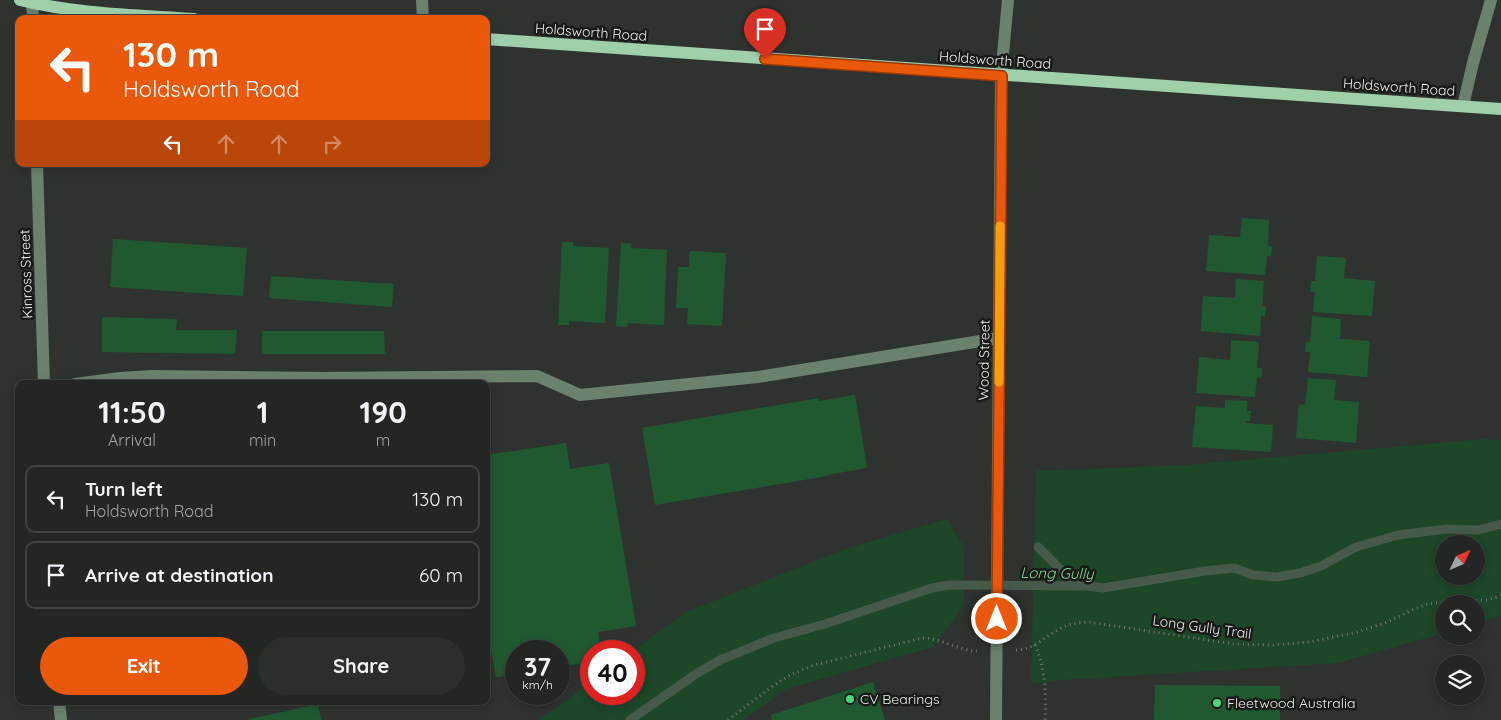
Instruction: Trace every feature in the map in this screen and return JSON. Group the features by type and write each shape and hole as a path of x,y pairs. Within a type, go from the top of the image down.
{"main road":[{"path":"28,1 110,13 138,15"},
{"name":"Holdsworth Road","path":"490,39 1501,109"}],"street":[{"path":"422,0 423,15"},
{"name":"Wood Street","path":"996,720 1002,76 1008,0"},
{"path":"1463,106 1470,73 1491,0"},
{"path":"28,1 32,15"},
{"name":"Kinross Street","path":"37,167 44,380"},
{"path":"105,380 152,376 325,378 537,376 580,395 758,376 999,338"},
{"path":"59,705 61,720"}],"path":[{"name":"Long Gully Trail","path":"1021,650 1035,645 1058,629 1068,625 1088,622 1245,646 1310,642 1373,628 1431,603 1487,600 1501,596"},
{"path":"728,720 770,688 811,666 922,638 940,640 954,647 972,651"},
{"path":"1035,645 1041,657 1044,676 1045,720"}],"green space":[{"path":"1484,439 1501,440 1501,616 1485,620 1485,595 1435,595 1435,636 1338,663 1062,680 1031,684 1036,471 1188,465"},
{"path":"947,519 964,547 964,605 933,647 786,689 744,720 539,720 560,705 570,705 570,697 580,690 580,705 645,705 645,642 686,612 845,549"}],"building":[{"path":"1242,218 1269,220 1268,246 1272,246 1271,256 1267,256 1265,275 1206,271 1209,235 1240,237"},
{"path":"113,239 247,248 243,296 110,287"},
{"path":"562,242 573,242 573,246 609,248 605,323 569,321 569,325 558,325"},
{"path":"621,243 632,244 631,248 667,250 664,325 628,323 627,327 616,326"},
{"path":"690,251 726,253 722,326 687,324 688,308 676,308 678,267 689,267"},
{"path":"1317,256 1346,258 1344,278 1375,281 1372,316 1313,312 1315,292 1310,292 1311,281 1315,281"},
{"path":"271,276 394,284 392,307 269,298"},
{"path":"1236,279 1264,281 1262,306 1266,306 1265,317 1261,316 1260,336 1201,331 1203,296 1235,298"},
{"path":"1312,316 1341,319 1340,339 1370,341 1367,377 1308,372 1310,352 1305,352 1306,342 1310,342"},
{"path":"102,317 177,319 176,330 237,330 235,354 102,352"},
{"path":"262,331 384,331 385,354 262,354"},
{"path":"1231,340 1259,342 1257,368 1262,368 1261,378 1257,378 1255,397 1196,393 1199,357 1230,360"},
{"path":"1308,378 1336,380 1334,400 1359,402 1356,443 1296,438 1299,404 1305,405"},
{"path":"855,395 867,468 655,505 642,428 819,398 819,401"},
{"path":"1225,400 1247,401 1247,411 1251,411 1250,421 1246,421 1246,423 1273,425 1271,452 1192,447 1196,406 1225,408"},
{"path":"566,443 570,469 609,463 636,626 598,632 599,640 580,640 580,664 570,665 570,640 505,640 505,676 496,677 490,643 490,454"},
{"name":"CV Bearings","path":"873,682 885,720 772,720 771,715"},
{"name":"Fleetwood Australia","path":"1155,685 1280,686 1280,720 1154,720"},
{"path":"318,705 321,720 249,720"}],"waterway":[{"name":"Long Gully","path":"630,720 696,674 720,660 774,638 825,624 932,588 949,585 1087,586 1103,588 1234,568 1253,575 1277,577 1300,573 1321,566 1356,547 1398,535 1447,529 1478,530 1501,524"},
{"path":"1038,547 1077,586"}],"slow traffic":[{"path":"999,382 1000,226"}],"place":[{"name":"CV Bearings","path":"850,699"},
{"name":"Fleetwood Australia","path":"1217,703"}],"route":[{"path":"765,59 1002,76 997,619"}]}
